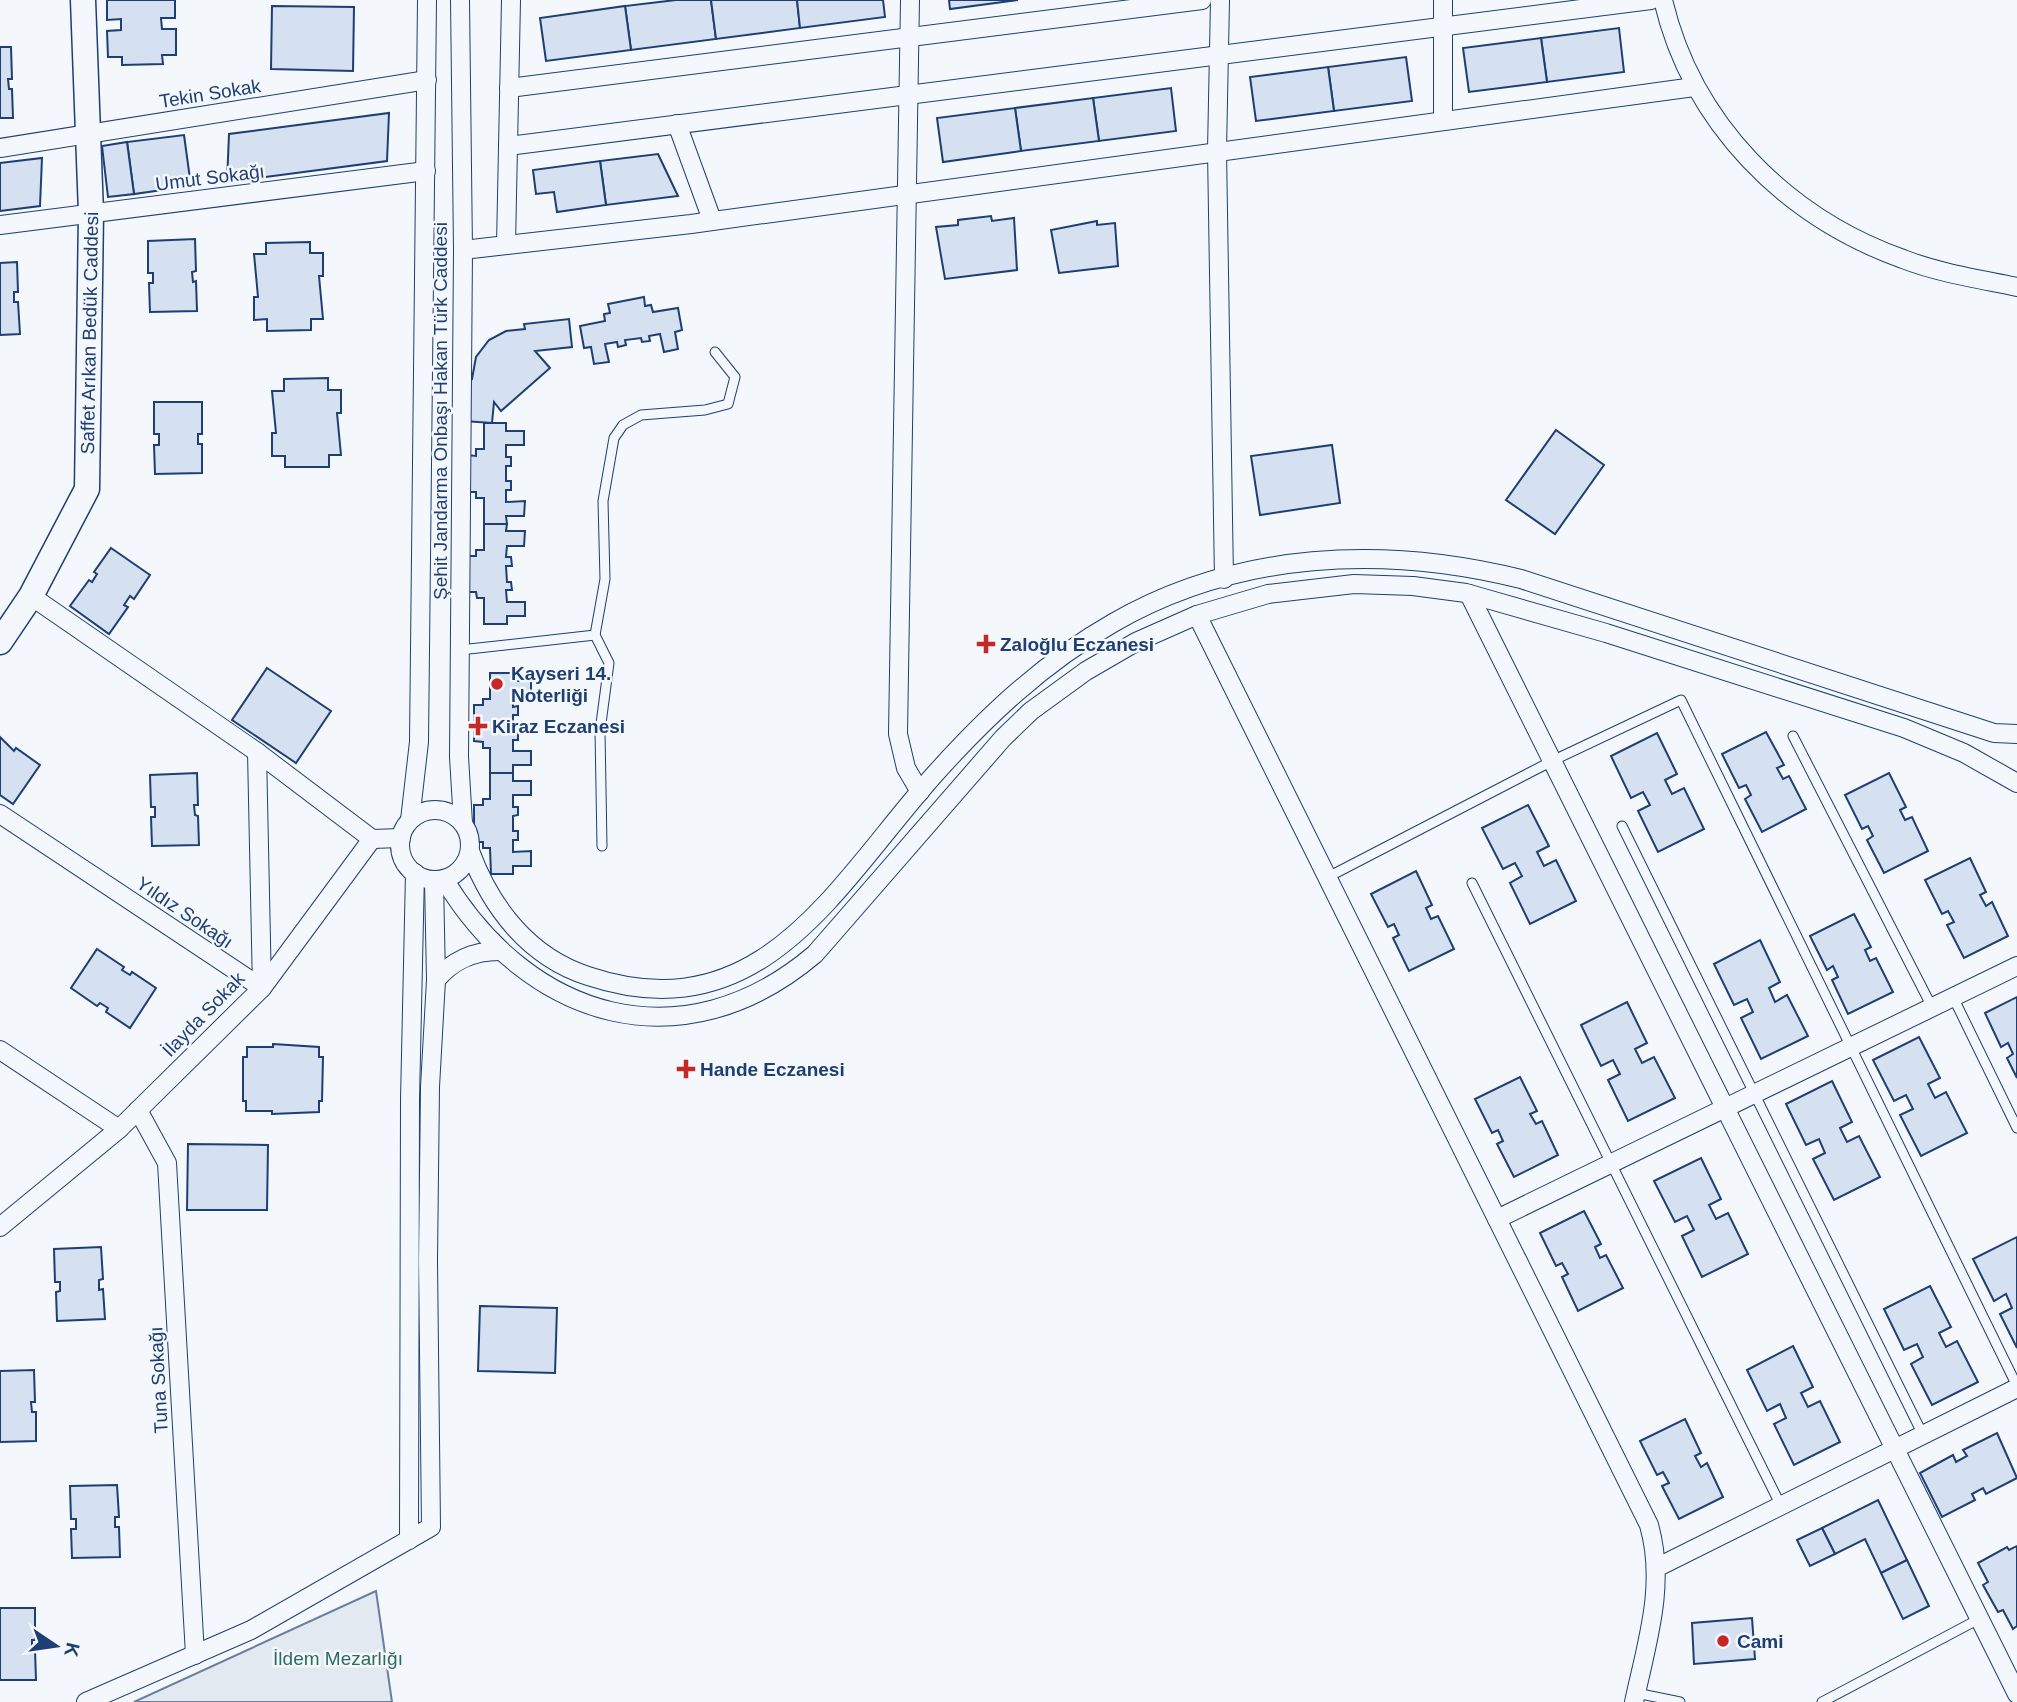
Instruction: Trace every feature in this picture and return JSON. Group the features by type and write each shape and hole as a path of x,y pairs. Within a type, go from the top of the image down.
{"street":[{"name":"Saffet Arıkan Bedük Caddesi","path":"0,642 31,596 87,489 91,213 83,0"},
{"name":"Şehit Jandarma Onbaşı Hakan Türk Caddesi","path":"410,820 419,729 428,0"},
{"name":"Şehit Jandarma Onbaşı Hakan Türk Caddesi","path":"460,0 463,250 459,757 463,823"},
{"path":"506,245 511,0"},
{"path":"910,0 898,734 906,768 920,792"},
{"path":"509,88 1202,0"},
{"path":"1220,0 1217,151 1224,579"},
{"path":"1443,0 1443,121"},
{"path":"508,146 1651,0"},
{"path":"1663,0 1679,54 1694,87 1762,175 1822,221 1862,243 1905,260 2017,287"},
{"name":"Tekin Sokak","path":"0,148 427,80"},
{"path":"463,250 712,220 1694,87"},
{"path":"677,124 712,220"},
{"name":"Umut Sokağı","path":"0,225 426,171"},
{"path":"2017,734 1994,733 1640,615 1482,569 1413,559 1358,557 1294,562 1224,579 1140,609 1055,660 998,707 920,792 821,911 771,955 734,974 670,990 637,989 602,981 545,956 520,935 497,907 470,851 468,831 456,816 437,809 418,814 410,820 401,838 403,858 415,873 439,880 499,951 520,970 553,990 587,1004 624,1013 660,1016 693,1013 759,992 815,954 1003,738 1031,711 1110,656 1197,615 1268,594 1325,585 1413,586 1469,594 1606,633 1903,729 1964,753 2017,783"},
{"path":"1469,594 1727,1107 1894,1450 2017,1694"},
{"path":"31,596 257,752 372,839 401,838"},
{"path":"1197,615 1649,1525 1658,1567 1656,1599 1635,1697"},
{"name":"İlayda Sokak","path":"0,1227 119,1129 262,988 257,752"},
{"name":"Yıldız Sokağı","path":"0,814 262,988"},
{"path":"262,988 372,839"},
{"path":"439,880 461,869 470,851"},
{"path":"409,1540 410,1100 415,873"},
{"path":"86,1702 251,1630 431,1527 428,1248 430,1087 439,880"},
{"path":"436,979 460,959 480,952 499,951"},
{"path":"1497,1219 2017,966"},
{"path":"0,1049 119,1129"},
{"name":"Tuna Sokağı","path":"138,1110 167,1163 195,1655"},
{"path":"1658,1567 2017,1387"}],"lane":[{"path":"602,846 600,731 608,663 595,635 605,579 603,501 614,438 623,425 641,415 705,411 727,404 735,377 715,352"},
{"path":"460,650 595,635"},
{"path":"1328,877 1554,760 1681,700 2017,1387"},
{"path":"1793,736 1932,1007"},
{"path":"1622,826 1923,1435"},
{"path":"1472,883 1782,1506"},
{"path":"1953,997 2017,1128"},
{"path":"1822,1702 1979,1619"},
{"path":"1635,1697 1680,1702"}],"green space":[{"name":"İldem Mezarlığı","path":"376,1591 392,1702 134,1702"}],"building":[{"path":"107,0 175,0 175,18 161,18 162,29 176,29 176,55 162,55 163,64 122,65 122,57 108,57 107,31 121,30 121,19 107,20"},
{"path":"676,0 711,0 716,39 631,50 625,6"},
{"path":"711,0 797,0 800,28 716,39"},
{"path":"797,0 883,0 885,17 800,28"},
{"path":"949,0 1018,0 950,9"},
{"path":"272,6 354,7 353,71 271,69"},
{"path":"625,6 631,50 546,61 540,18"},
{"path":"1619,28 1624,72 1547,82 1541,38"},
{"path":"1541,38 1547,82 1469,92 1463,48"},
{"path":"0,47 11,47 12,79 8,79 9,89 12,89 13,118 0,118"},
{"path":"1406,57 1412,101 1334,111 1328,67"},
{"path":"1328,67 1334,111 1256,121 1250,77"},
{"path":"1171,88 1176,131 1099,141 1093,98"},
{"path":"1093,98 1099,141 1021,151 1015,108"},
{"path":"1015,108 1021,151 943,162 937,118"},
{"path":"389,113 387,161 227,182 229,134"},
{"path":"184,135 191,186 134,194 127,142"},
{"path":"127,142 134,194 108,197 102,146"},
{"path":"658,154 678,196 606,205 600,161"},
{"path":"42,158 40,206 0,211 0,163"},
{"path":"600,161 606,205 557,212 554,192 536,194 533,170"},
{"path":"991,216 992,221 1014,218 1017,270 945,279 936,227 958,225 958,220"},
{"path":"1097,221 1097,225 1115,223 1118,266 1059,273 1051,230"},
{"path":"195,239 196,271 192,272 193,282 196,281 197,311 150,312 149,283 153,283 153,273 148,273 148,241"},
{"path":"310,242 310,253 323,253 323,276 319,276 323,319 311,319 311,330 267,331 267,319 254,320 254,297 258,297 254,254 266,254 266,243"},
{"path":"17,262 18,292 14,292 14,302 18,302 20,334 0,335 0,263"},
{"path":"644,297 645,306 651,305 653,312 678,308 682,330 675,332 678,349 664,352 660,334 649,336 650,341 642,342 641,338 625,340 626,345 618,347 617,342 605,344 609,362 594,364 591,347 584,348 580,326 605,321 604,314 610,313 608,304"},
{"path":"569,319 572,347 535,351 550,368 501,411 494,402 492,423 464,421 468,378 472,379 476,357 489,340 506,331 525,329 524,324"},
{"path":"328,378 328,390 341,390 341,413 337,413 341,455 329,455 329,467 285,467 285,456 272,456 272,433 276,433 272,391 284,391 284,379"},
{"path":"154,402 202,402 202,434 198,434 198,444 202,444 202,473 155,474 154,445 159,445 159,434 154,434"},
{"path":"484,423 506,423 506,431 524,431 524,445 506,445 506,457 511,457 511,466 506,466 506,481 511,481 511,490 506,490 506,502 525,501 524,516 506,516 507,524 484,524 484,498 476,498 476,492 467,492 467,455 476,456 476,449 484,449"},
{"path":"1556,430 1604,465 1555,534 1506,500"},
{"path":"1332,445 1340,503 1260,515 1251,456"},
{"path":"484,524 507,524 506,531 525,531 524,546 507,546 506,557 511,557 512,566 506,566 507,582 511,582 512,590 506,590 507,602 525,602 525,616 507,616 507,624 484,624 484,598 477,598 476,592 468,592 467,556 476,556 476,550 484,550"},
{"path":"111,548 150,575 134,599 130,596 124,605 128,607 109,634 70,606 89,580 92,582 97,574 94,572"},
{"path":"267,668 331,711 296,763 232,720"},
{"path":"490,673 513,673 513,681 531,681 531,695 513,695 513,707 518,706 518,715 513,715 513,731 518,731 518,740 513,740 513,751 531,751 531,765 513,765 513,773 490,773 490,748 483,748 483,742 474,741 474,705 483,705 483,699 490,699"},
{"path":"1766,732 1784,765 1777,768 1783,779 1789,776 1806,809 1762,832 1745,799 1751,795 1746,785 1739,788 1722,754"},
{"path":"1657,733 1677,774 1665,780 1672,794 1684,788 1704,829 1658,852 1638,811 1650,805 1643,792 1631,798 1611,756"},
{"path":"0,737 14,751 16,748 40,765 13,804 0,795"},
{"path":"197,773 198,805 194,805 195,815 198,816 199,845 152,846 151,817 155,817 155,807 151,807 150,775"},
{"path":"490,773 513,773 513,781 531,781 531,795 513,795 513,807 518,807 518,815 513,816 513,831 518,831 518,840 513,840 513,852 531,851 531,866 513,866 513,874 491,874 490,848 483,848 483,842 474,842 474,805 483,805 483,799 490,799"},
{"path":"1889,773 1906,807 1900,810 1905,820 1912,817 1928,851 1884,873 1867,840 1873,836 1868,826 1862,829 1845,795"},
{"path":"1528,805 1549,846 1537,852 1544,866 1556,860 1576,901 1530,924 1510,883 1522,876 1515,863 1503,869 1482,828"},
{"path":"1970,858 1986,892 1980,895 1986,906 1992,902 2008,936 1964,958 1947,925 1954,922 1948,911 1942,914 1925,880"},
{"path":"1416,871 1432,905 1426,908 1431,919 1438,916 1454,949 1409,971 1393,938 1399,935 1394,924 1388,927 1371,894"},
{"path":"1854,914 1871,947 1865,950 1870,961 1876,958 1893,992 1848,1014 1832,980 1838,977 1833,966 1827,970 1810,936"},
{"path":"1760,940 1780,982 1769,988 1775,1002 1787,995 1808,1036 1761,1059 1741,1018 1753,1012 1747,999 1734,1005 1714,964"},
{"path":"97,949 124,967 122,970 130,975 132,972 156,988 130,1028 106,1012 108,1008 100,1003 97,1006 71,988"},
{"path":"2017,997 2017,1078 2007,1058 2013,1054 2008,1043 2001,1047 1985,1013"},
{"path":"1627,1002 1647,1043 1635,1049 1642,1063 1654,1057 1675,1098 1628,1121 1608,1080 1620,1074 1613,1060 1601,1066 1581,1025"},
{"path":"1919,1037 1940,1078 1928,1084 1935,1098 1946,1092 1967,1133 1921,1156 1900,1115 1913,1109 1906,1095 1894,1101 1873,1060"},
{"path":"273,1044 319,1047 319,1057 323,1057 322,1101 319,1101 319,1112 272,1114 272,1111 246,1111 246,1101 243,1101 243,1057 247,1057 247,1047 273,1047"},
{"path":"1520,1077 1537,1111 1530,1114 1536,1124 1542,1121 1558,1155 1514,1177 1497,1144 1503,1141 1498,1130 1492,1133 1475,1099"},
{"path":"1832,1081 1852,1122 1840,1128 1847,1142 1859,1136 1880,1177 1834,1200 1813,1159 1825,1153 1819,1139 1806,1145 1786,1104"},
{"path":"188,1144 268,1145 267,1210 187,1210"},
{"path":"1701,1158 1721,1199 1709,1205 1716,1219 1728,1213 1748,1254 1702,1277 1682,1236 1694,1230 1687,1216 1675,1222 1654,1181"},
{"path":"1584,1211 1601,1244 1595,1247 1600,1258 1606,1255 1623,1288 1578,1311 1562,1277 1568,1274 1562,1263 1556,1266 1540,1233"},
{"path":"2017,1237 2017,1348 2000,1314 2012,1308 2006,1294 1994,1301 1973,1259"},
{"path":"101,1247 103,1279 99,1280 99,1290 103,1289 105,1319 57,1321 56,1292 60,1291 60,1282 55,1282 54,1249"},
{"path":"1930,1286 1951,1327 1939,1333 1946,1347 1957,1341 1978,1382 1932,1405 1911,1364 1923,1357 1917,1344 1904,1350 1884,1309"},
{"path":"480,1306 557,1308 555,1373 478,1371"},
{"path":"1793,1346 1813,1387 1801,1393 1808,1407 1820,1401 1840,1442 1794,1465 1774,1424 1786,1418 1780,1404 1767,1411 1747,1370"},
{"path":"34,1370 35,1402 31,1402 32,1412 36,1412 36,1441 0,1442 0,1371"},
{"path":"1685,1419 1701,1453 1695,1456 1701,1467 1707,1463 1723,1497 1679,1519 1662,1486 1669,1483 1663,1472 1657,1475 1640,1441"},
{"path":"1997,1433 2017,1478 1986,1494 1983,1488 1972,1494 1975,1500 1942,1517 1920,1473 1953,1455 1956,1462 1967,1456 1963,1450"},
{"path":"117,1485 119,1517 115,1517 115,1527 119,1527 120,1557 72,1558 71,1529 76,1529 76,1519 71,1519 70,1486"},
{"path":"1878,1500 1907,1560 1881,1573 1865,1539 1835,1554 1822,1528"},
{"path":"1822,1528 1835,1554 1810,1566 1797,1540"},
{"path":"2017,1546 2017,1626 2013,1629 2003,1610 1998,1612 1983,1585 1988,1582 1978,1563 2007,1547 2009,1550"},
{"path":"1907,1560 1929,1606 1903,1619 1881,1573"},
{"path":"0,1608 35,1608 35,1640 32,1640 32,1650 35,1650 36,1680 0,1680"},
{"name":"Cami","path":"1752,1618 1755,1659 1694,1664 1692,1623"}],"place":[{"name":"Zaloğlu Eczanesi","path":"986,644"},
{"name":"Kayseri 14. Noterliği","path":"497,684"},
{"name":"Kiraz Eczanesi","path":"478,726"},
{"name":"Hande Eczanesi","path":"686,1069"},
{"name":"Cami","path":"1723,1641"}]}
